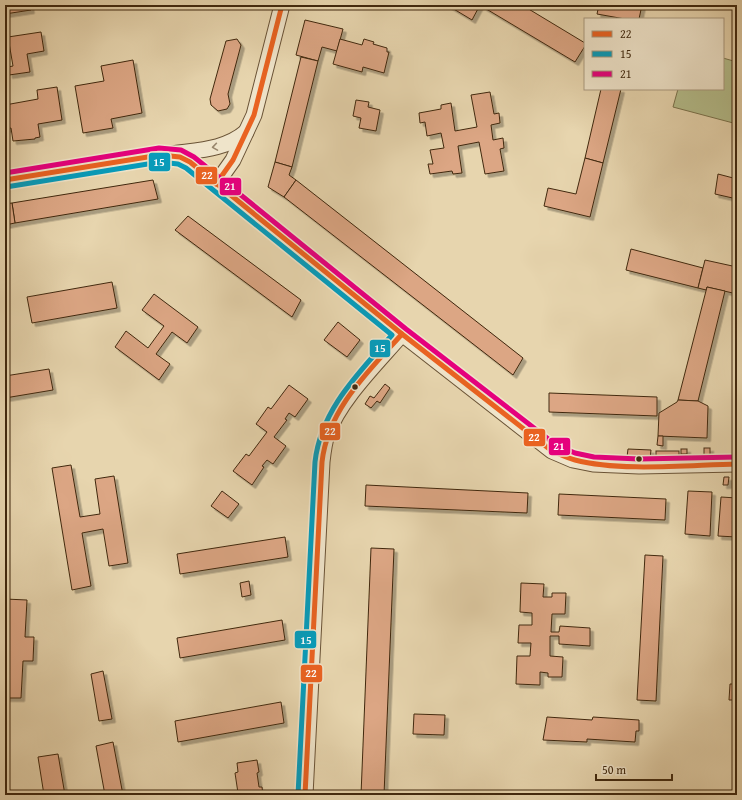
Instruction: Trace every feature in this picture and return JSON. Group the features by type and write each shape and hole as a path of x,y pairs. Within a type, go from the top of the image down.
{"street":[{"path":"216,184 233,160 249,130 260,95 282,5"},
{"path":"5,180 220,147 238,139 249,130"},
{"path":"160,155 180,157 190,162 402,334 552,450 573,460 593,464 639,466 737,464"},
{"path":"305,795 322,462 327,435 337,415 358,386 402,334"}],"green space":[{"path":"724,58 737,62 737,124 673,107 678,90 724,90"}],"building":[{"path":"5,5 30,5 31,10 5,14"},
{"path":"447,5 480,5 472,20"},
{"path":"484,5 522,5 584,42 584,48 575,62 483,7"},
{"path":"599,5 642,5 639,18 619,18 597,14"},
{"path":"305,20 343,29 337,51 322,47 318,61 296,55"},
{"path":"41,32 44,51 27,54 30,72 9,75 8,67 13,66 8,37"},
{"path":"237,39 241,45 228,94 230,104 227,109 218,111 211,105 210,99 226,41"},
{"path":"340,39 362,45 364,39 374,42 373,44 387,48 387,52 389,52 384,73 363,67 362,72 333,64"},
{"path":"301,57 318,61 292,167 275,162"},
{"path":"133,60 142,113 111,119 113,128 83,133 75,86 104,81 101,66"},
{"path":"57,87 62,120 38,124 40,137 35,139 13,141 11,128 5,129 5,105 38,99 37,90"},
{"path":"601,90 621,90 603,163 585,158"},
{"path":"490,92 494,114 499,113 500,123 491,125 493,140 503,138 504,148 500,149 504,171 485,174 479,142 458,146 462,173 453,174 452,171 430,174 428,164 433,164 430,150 444,148 441,133 427,136 425,122 420,123 419,113 441,109 441,105 451,103 455,131 477,127 471,95"},
{"path":"356,100 369,102 368,107 380,110 376,131 359,128 361,118 353,116"},
{"path":"585,158 603,163 590,217 544,206 548,188 576,194"},
{"path":"275,162 292,167 289,175 296,180 284,197 268,187"},
{"path":"718,174 737,179 737,199 715,194"},
{"path":"153,180 158,199 15,223 12,203"},
{"path":"296,180 523,358 513,375 284,197"},
{"path":"12,203 15,223 5,225 5,204"},
{"path":"188,216 301,300 292,317 175,230"},
{"path":"631,249 703,268 698,288 626,270"},
{"path":"705,260 737,267 737,294 707,287 706,290 698,288"},
{"path":"112,282 117,308 32,323 27,297"},
{"path":"707,287 725,291 698,401 678,400"},
{"path":"154,294 198,327 187,343 172,332 156,354 170,364 159,380 115,347 126,331 148,348 164,326 142,310"},
{"path":"338,322 360,340 347,357 324,340"},
{"path":"49,369 53,390 5,398 5,376"},
{"path":"385,384 390,388 380,403 377,401 371,408 365,404 370,396 374,398"},
{"path":"289,385 308,399 295,417 289,413 285,419 287,420 274,437 286,446 273,464 267,460 262,466 264,467 252,485 233,471 246,454 249,456 267,432 256,424 268,407 271,409"},
{"path":"549,393 657,397 657,416 549,412"},
{"path":"678,400 698,401 708,406 707,438 658,436 659,413"},
{"path":"658,436 663,436 663,446 657,445"},
{"path":"704,448 710,448 710,457 704,457"},
{"path":"628,449 651,450 650,459 627,457"},
{"path":"681,449 687,449 687,454 681,454"},
{"path":"656,451 679,451 679,460 656,460"},
{"path":"71,465 80,517 100,514 95,479 114,476 128,563 109,566 103,529 82,533 91,586 72,590 52,468"},
{"path":"724,477 729,477 728,485 723,485"},
{"path":"366,485 528,493 527,513 365,506"},
{"path":"222,491 239,504 228,518 211,506"},
{"path":"688,491 712,492 710,536 685,534"},
{"path":"559,494 666,499 665,520 558,515"},
{"path":"721,497 737,498 737,537 718,536"},
{"path":"285,537 288,557 180,574 177,554"},
{"path":"371,548 394,549 384,795 361,795"},
{"path":"645,555 663,556 656,701 637,700"},
{"path":"249,581 251,595 242,597 240,583"},
{"path":"521,583 544,584 543,597 552,597 552,593 566,593 565,614 552,614 551,632 559,632 560,626 590,628 590,646 559,644 559,636 550,636 550,656 563,657 562,677 548,677 548,673 540,672 540,685 516,684 517,656 530,656 531,643 518,643 519,625 532,625 532,613 520,612"},
{"path":"5,599 27,600 25,637 34,637 33,661 23,661 21,698 5,698 8,611 5,611"},
{"path":"282,620 285,640 180,658 177,638"},
{"path":"103,671 112,719 99,721 91,674"},
{"path":"730,684 737,684 736,700 729,700"},
{"path":"281,702 284,723 178,742 175,721"},
{"path":"414,714 445,715 444,735 413,734"},
{"path":"547,717 592,720 593,717 639,720 639,731 636,731 635,742 587,739 587,742 543,740"},
{"path":"113,742 123,795 105,795 96,746"},
{"path":"58,754 65,795 44,795 38,757"},
{"path":"257,760 259,787 262,787 263,795 242,795 242,792 238,793 235,773 238,772 237,763"}],"transit line":[{"name":"22","path":"216,184 233,160 254,115 282,5"},
{"name":"21","path":"5,173 159,148 181,150 194,157 406,329 556,445 575,453 594,457 639,459 737,457"},
{"name":"22","path":"5,180 160,155 180,157 190,162 402,334 552,451 575,460 613,466 655,467 737,464"},
{"name":"15","path":"6,187 160,162 178,164 186,168 392,335 343,393 333,409 325,425 315,462 298,795"},
{"name":"22","path":"305,795 322,462 332,425 341,408 363,377 402,334"}]}
